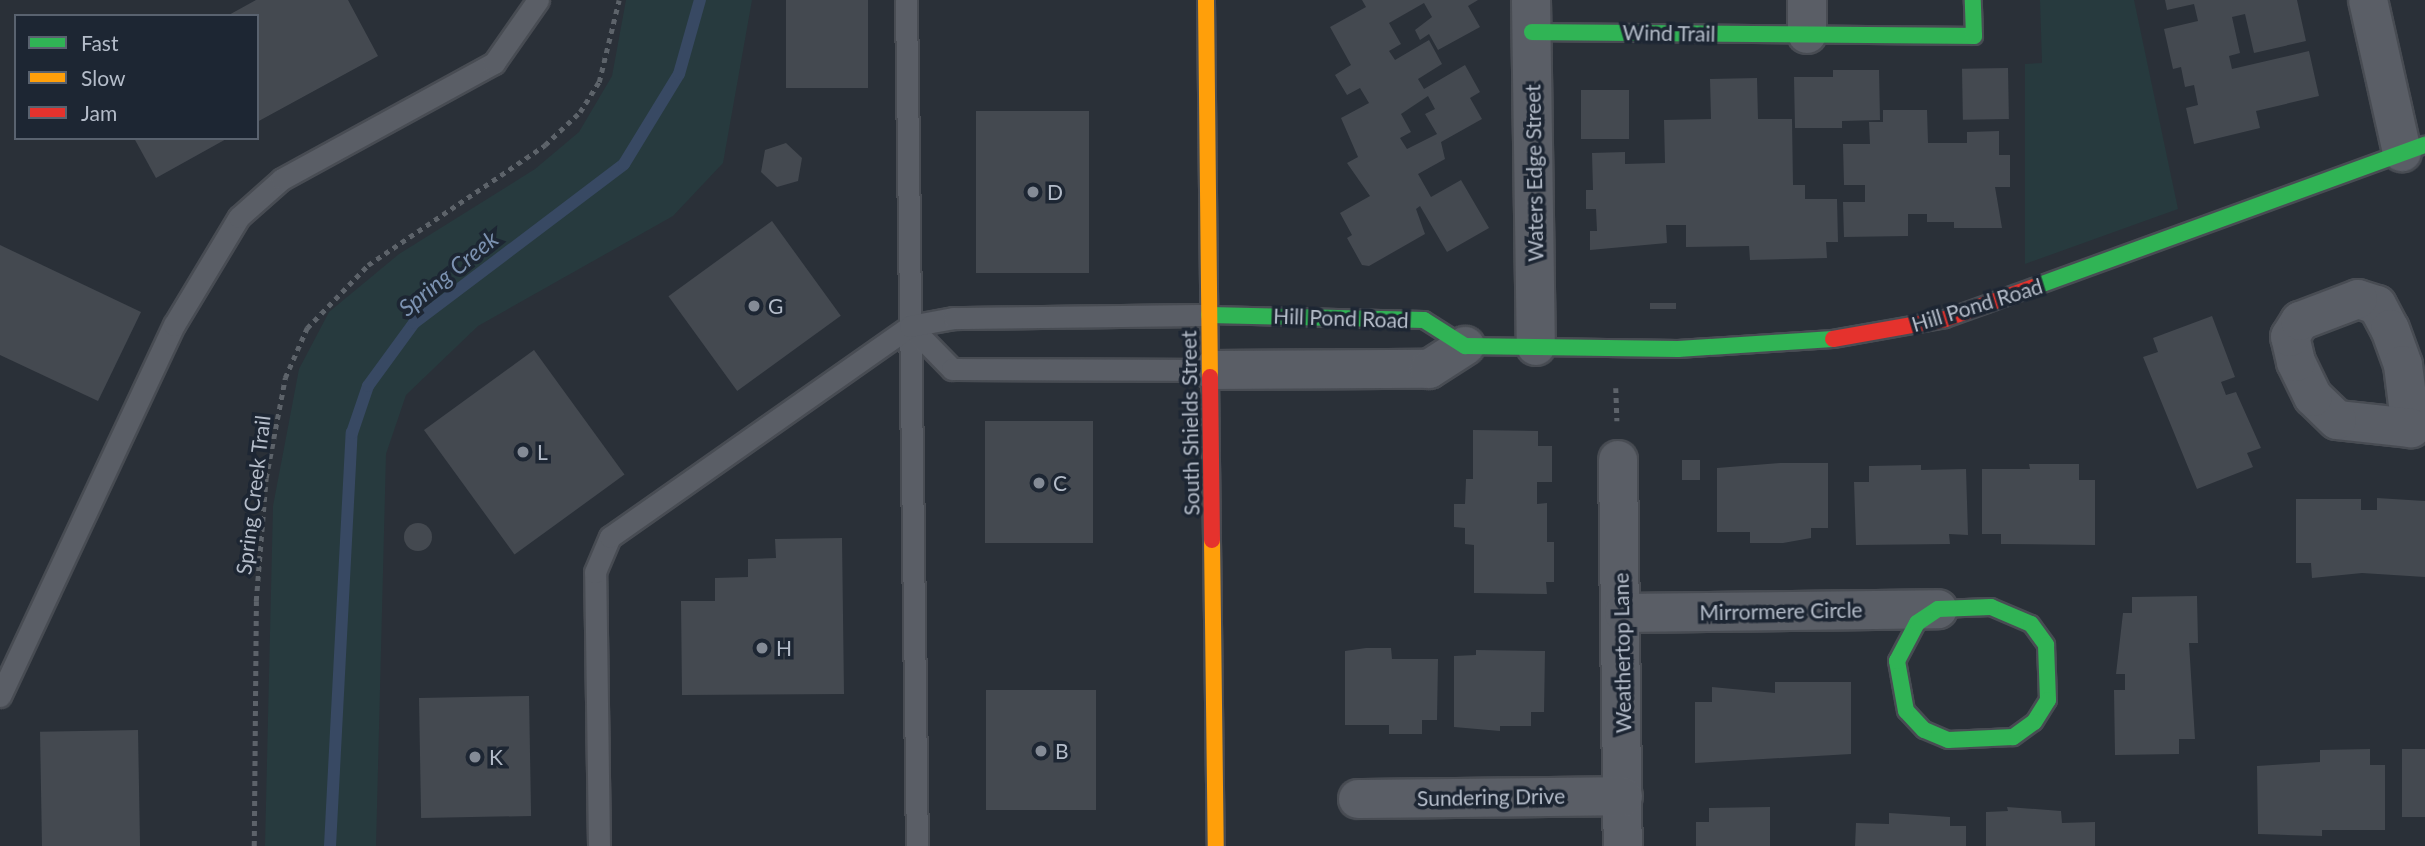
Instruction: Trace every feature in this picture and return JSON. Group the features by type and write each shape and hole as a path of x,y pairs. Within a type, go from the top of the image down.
{"street":[{"name":"South Shields Street","path":"1206,0 1216,846"},
{"name":"Wind Trail","path":"1531,16 1807,17 1974,36 1973,0"},
{"path":"2368,0 2414,149"},
{"name":"Waters Edge Street","path":"1531,16 1536,346"},
{"name":"Hill Pond Road","path":"1209,315 1424,320 1465,346 1615,350 1846,338 1945,319 2156,247 2414,149"},
{"path":"1212,370 1429,369 1465,346"},
{"name":"Weathertop Lane","path":"1618,460 1623,612 1623,846"},
{"name":"Mirrormere Circle","path":"1623,612 1991,607 2031,624 2046,645 2050,667 2048,700 2034,722 1996,741 1948,740 1924,730 1906,711 1897,661 1917,623 1938,609"},
{"name":"Sundering Drive","path":"1358,799 1623,796"}],"lane":[{"path":"0,696 174,325 239,217 282,179 494,63 538,0"},
{"path":"906,0 917,846"},
{"path":"599,846 595,572 610,537 910,326 954,318 1209,315"},
{"path":"910,326 952,369 1212,370"}],"path":[{"name":"Spring Creek Trail","path":"254,846 256,601 266,478 285,378 307,328 368,265 545,145 580,112 599,82 619,0"},
{"path":"1615,350 1618,460"}],"green space":[{"path":"626,0 752,0 723,163 673,216 478,326 406,395 386,454 376,846 265,846 273,506 299,369 329,312 399,254 535,169 579,132 612,76"},
{"path":"2040,0 2134,0 2178,209 2025,264 2025,64 2042,63"}],"building":[{"path":"256,0 348,0 378,56 259,121 259,14 231,14"},
{"path":"786,0 868,0 868,88 786,88"},
{"path":"1362,0 1478,0 1468,6 1480,27 1438,50 1429,34 1420,40 1415,30 1432,17 1424,3 1389,23 1401,44 1389,51 1395,60 1429,40 1442,64 1418,79 1424,89 1465,65 1480,92 1470,98 1482,119 1441,142 1445,159 1418,174 1431,197 1461,180 1489,228 1447,252 1420,206 1416,209 1425,234 1369,266 1362,265 1347,238 1352,235 1340,213 1370,196 1347,163 1358,157 1341,118 1369,103 1360,88 1347,95 1335,75 1351,65 1330,27 1366,7","holes":["1428,96 1435,109 1425,114 1437,134 1407,149 1400,138 1411,132 1401,114"]},
{"path":"2165,0 2297,0 2306,41 2254,53 2245,14 2232,17 2240,53 2229,56 2232,69 2309,51 2319,96 2256,111 2260,128 2194,144 2186,108 2198,105 2194,85 2185,87 2181,67 2173,69 2164,29 2198,21 2194,4 2167,10"},
{"path":"2008,68 2009,119 1963,120 1962,69"},
{"path":"1833,70 1879,70 1880,120 1842,121 1842,128 1795,128 1794,77 1833,77"},
{"path":"1757,78 1758,119 1792,119 1793,185 1805,185 1805,199 1837,199 1838,242 1826,242 1827,258 1750,260 1749,246 1686,247 1686,225 1666,225 1667,243 1590,250 1590,231 1597,231 1596,209 1586,209 1586,190 1593,190 1592,153 1625,152 1625,164 1665,163 1664,120 1711,119 1710,79"},
{"path":"1581,90 1629,90 1629,139 1581,139"},
{"path":"1883,110 1927,110 1928,143 1967,143 1967,132 1999,131 1999,155 2010,155 2010,187 1995,187 2002,228 1954,228 1954,222 1927,222 1927,214 1908,214 1908,236 1844,237 1843,202 1865,202 1865,185 1844,185 1843,144 1870,144 1869,122 1883,122"},
{"name":"D","path":"976,111 1089,111 1089,273 976,273"},
{"path":"135,140 224,140 156,178"},
{"path":"786,143 802,158 798,181 777,187 761,172 765,150"},
{"name":"G","path":"772,221 841,316 737,391 668,296"},
{"path":"0,245 141,312 98,401 0,355"},
{"path":"1650,303 1676,303 1676,309 1650,309"},
{"path":"2212,316 2235,377 2221,382 2226,395 2236,392 2261,448 2247,453 2253,467 2197,489 2143,357 2158,352 2153,338"},
{"name":"L","path":"534,350 625,475 514,555 424,430"},
{"name":"C","path":"985,421 1093,421 1093,543 985,543"},
{"path":"1473,430 1538,431 1538,446 1552,446 1552,482 1537,482 1537,504 1547,503 1547,542 1554,542 1554,582 1546,582 1547,594 1474,593 1474,545 1465,544 1465,528 1454,527 1454,504 1465,504 1466,479 1473,479"},
{"path":"1682,460 1700,460 1700,480 1682,480"},
{"path":"1780,463 1828,463 1828,528 1811,528 1811,538 1783,543 1750,543 1750,532 1717,532 1717,468"},
{"path":"2029,464 2079,464 2079,480 2095,480 2095,545 2001,544 2001,534 1982,534 1982,469 2030,469"},
{"path":"1921,465 1921,470 1966,469 1968,535 1949,534 1950,544 1856,545 1854,482 1869,482 1869,466"},
{"path":"2377,498 2425,501 2425,577 2362,573 2312,578 2311,563 2296,563 2296,499 2361,499 2361,510 2377,510"},
{"path":"418,523 428,527 432,537 428,547 418,551 408,547 404,537 408,527"},
{"name":"H","path":"842,538 844,694 682,695 681,601 715,601 715,578 748,577 748,559 776,558 775,539"},
{"path":"2197,596 2198,643 2189,643 2195,739 2179,739 2179,754 2115,755 2114,690 2125,690 2125,674 2116,674 2123,613 2132,613 2132,597"},
{"path":"1391,648 1392,659 1438,659 1437,720 1422,720 1422,734 1389,734 1389,725 1345,725 1345,651"},
{"path":"1476,650 1545,651 1544,712 1531,712 1531,726 1500,726 1500,731 1454,727 1454,656 1476,655"},
{"path":"1775,682 1851,682 1851,754 1695,763 1695,702 1712,702 1712,687 1775,693"},
{"name":"B","path":"986,690 1096,690 1096,810 986,810"},
{"name":"K","path":"529,696 531,816 421,818 419,698"},
{"path":"138,730 140,846 42,846 40,732"},
{"path":"2370,749 2370,765 2385,765 2385,830 2322,830 2322,836 2258,834 2257,766 2320,762 2320,750"},
{"path":"2402,749 2425,749 2425,817 2402,817"},
{"path":"1770,807 1770,846 1696,846 1696,822 1709,822 1709,808"},
{"path":"2007,807 2061,811 2062,823 2095,822 2095,846 1986,846 1986,812 2008,811"},
{"path":"1889,813 1950,817 1950,826 1966,826 1966,846 1855,846 1856,823 1889,824"}],"waterway":[{"name":"Spring Creek","path":"330,846 352,433 368,386 414,323 624,164 679,74 700,0"}],"traffic: fast":[{"path":"1532,32 1974,36 1973,0"},
{"path":"2034,287 2425,145"},
{"path":"1209,315 1424,320 1465,346 1678,349 1833,339"},
{"path":"1991,607 2031,624 2046,645 2048,700 2034,722 2013,737 1948,740 1924,730 1906,711 1897,661 1917,623 1938,609 1991,607"}],"traffic: slow":[{"path":"1206,0 1210,377"},
{"path":"1212,540 1216,846"}],"traffic: jam":[{"path":"1833,339 1945,319 2034,287"},
{"path":"1210,377 1212,540"}],"place":[{"name":"D","path":"1033,192"},
{"name":"G","path":"754,306"},
{"name":"L","path":"523,452"},
{"name":"C","path":"1039,483"},
{"name":"H","path":"762,648"},
{"name":"B","path":"1041,751"},
{"name":"K","path":"475,757"}]}
